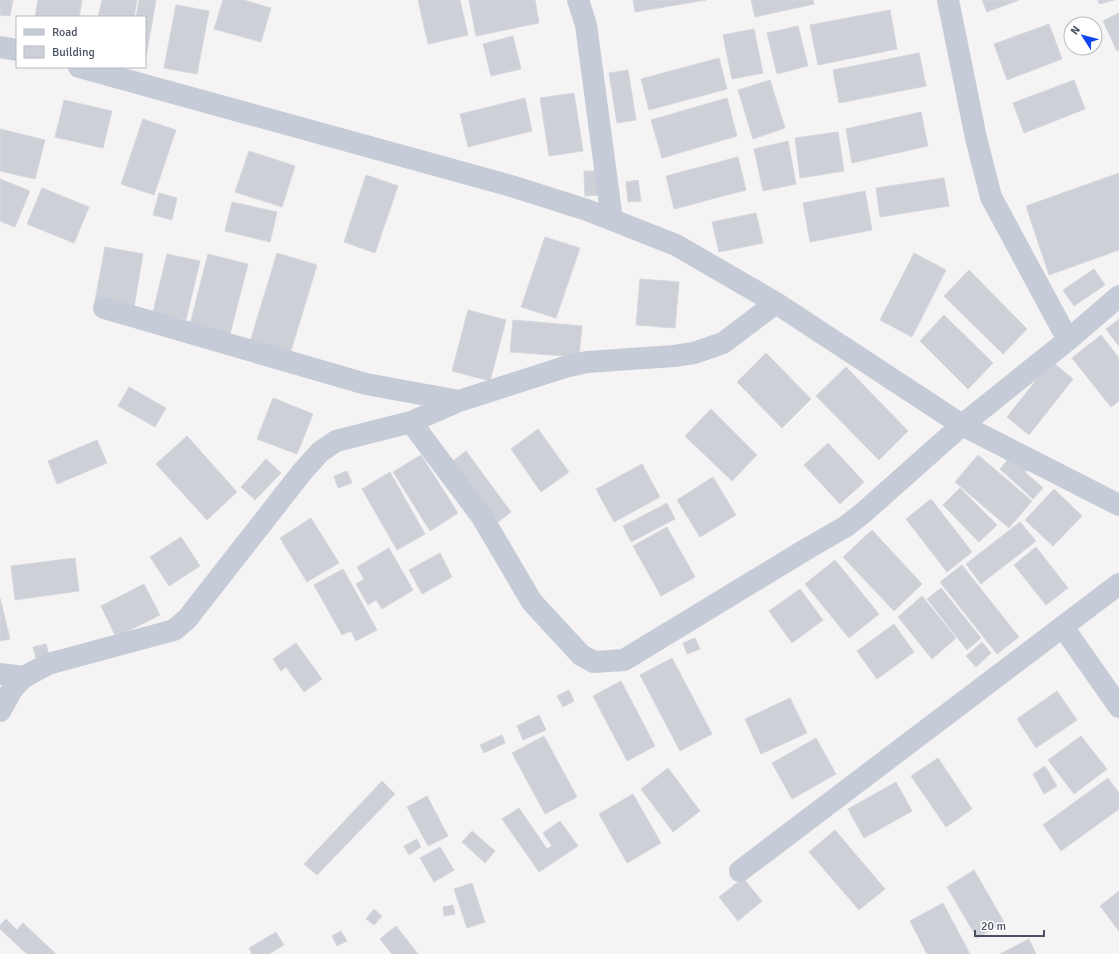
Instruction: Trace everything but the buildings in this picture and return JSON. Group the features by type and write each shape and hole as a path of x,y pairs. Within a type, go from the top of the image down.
{"street":[{"path":"578,0 586,25 612,220"},
{"path":"948,0 976,138 991,196 1068,340"},
{"path":"0,47 16,50"},
{"path":"83,68 511,186 587,210 676,245 776,303 962,425 1119,505"},
{"path":"411,422 482,517 532,602 581,655 594,662 624,660 845,527 863,513 962,425 1068,340 1119,296"},
{"path":"0,711 13,688 24,677 48,664 174,630 187,619 302,472 320,452 336,441 411,422 459,401 565,367 588,362 674,356 694,353 722,343 776,303"},
{"path":"104,308 366,384 459,401"},
{"path":"740,871 1119,584"},
{"path":"1063,627 1119,707"},
{"path":"0,674 24,677"}]}
